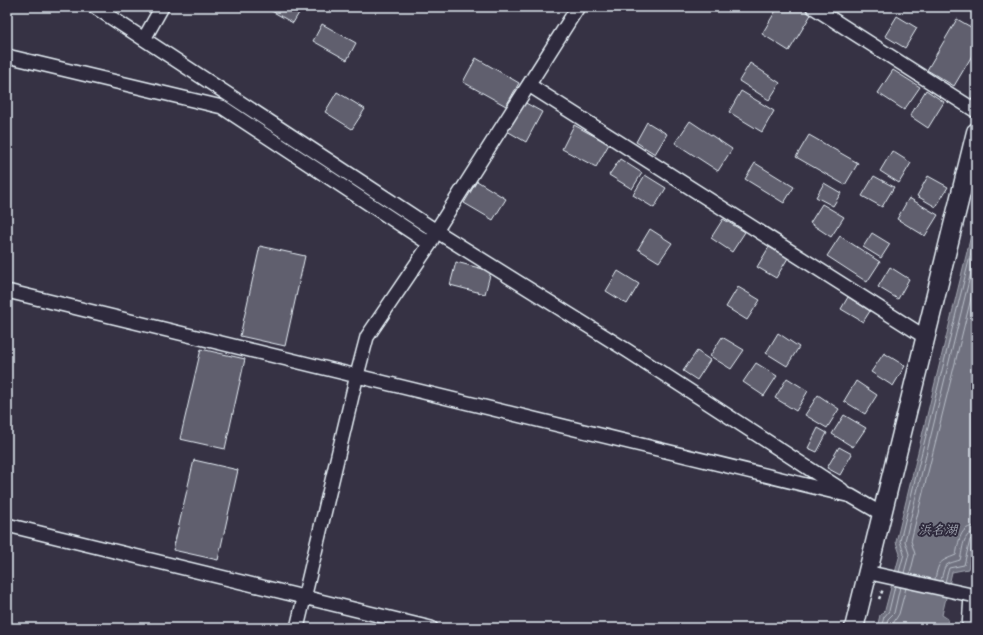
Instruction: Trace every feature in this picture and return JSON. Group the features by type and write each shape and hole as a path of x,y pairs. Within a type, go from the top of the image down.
{"street":[{"path":"95,7 436,231 628,351 851,496 882,514"},
{"path":"144,39 162,7"},
{"path":"298,628 367,337 430,244 436,231 578,7"},
{"path":"813,7 976,111"},
{"path":"7,56 222,107 430,244"},
{"path":"529,85 925,337"},
{"path":"854,628 871,574 882,514 976,132"},
{"path":"7,291 851,496"},
{"path":"7,524 431,628"},
{"path":"871,574 974,595 969,628"}],"water":[{"name":"浜名湖","path":"976,215 976,532 968,569 952,572 942,615 948,619 947,628 877,628 880,615 885,610 900,554 896,542"}],"building":[{"path":"269,7 302,8 293,23 268,9"},
{"path":"778,7 803,7 812,13 789,51 762,34"},
{"path":"897,16 917,28 905,48 885,36"},
{"path":"957,19 976,30 976,49 954,86 927,70"},
{"path":"322,24 356,43 347,60 313,41"},
{"path":"476,58 519,83 506,106 463,82"},
{"path":"750,63 780,83 769,100 739,81"},
{"path":"893,70 920,87 904,110 878,93"},
{"path":"926,90 944,102 928,128 910,116"},
{"path":"741,91 774,111 762,132 729,112"},
{"path":"337,92 365,109 352,129 325,112"},
{"path":"524,102 542,112 526,142 507,131"},
{"path":"690,121 732,149 718,171 675,143"},
{"path":"647,122 667,134 655,154 636,142"},
{"path":"574,125 609,144 596,167 562,149"},
{"path":"809,135 858,163 845,185 796,157"},
{"path":"892,151 911,163 899,183 880,171"},
{"path":"620,159 642,173 632,189 609,175"},
{"path":"755,163 794,187 784,203 745,179"},
{"path":"645,175 666,188 654,208 633,195"},
{"path":"874,176 894,187 882,207 862,196"},
{"path":"928,176 948,187 936,207 917,196"},
{"path":"477,181 506,199 493,220 464,203"},
{"path":"824,183 841,193 833,206 816,197"},
{"path":"909,198 938,215 925,236 897,219"},
{"path":"822,204 844,217 831,237 810,223"},
{"path":"723,219 745,232 732,252 711,238"},
{"path":"650,229 672,243 659,262 638,249"},
{"path":"872,233 890,244 881,258 863,247"},
{"path":"840,236 880,262 867,282 827,256"},
{"path":"260,246 305,256 285,346 240,336"},
{"path":"769,247 788,258 776,278 757,267"},
{"path":"456,262 491,271 485,294 450,285"},
{"path":"890,267 909,279 898,299 878,287"},
{"path":"618,271 639,284 627,304 606,291"},
{"path":"738,287 760,300 747,320 726,307"},
{"path":"848,297 870,311 863,322 841,309"},
{"path":"778,333 799,347 787,366 766,353"},
{"path":"722,337 744,350 731,369 710,356"},
{"path":"201,349 245,359 225,449 180,439"},
{"path":"697,351 710,360 697,380 683,371"},
{"path":"884,353 905,366 893,386 871,372"},
{"path":"756,363 777,376 764,396 743,382"},
{"path":"787,378 808,391 796,411 775,398"},
{"path":"856,381 877,395 865,414 844,401"},
{"path":"818,395 839,409 827,428 805,415"},
{"path":"844,415 866,428 853,447 832,434"},
{"path":"818,428 827,433 817,452 808,448"},
{"path":"839,447 852,454 840,475 827,468"},
{"path":"194,460 238,470 218,560 173,550"}]}
